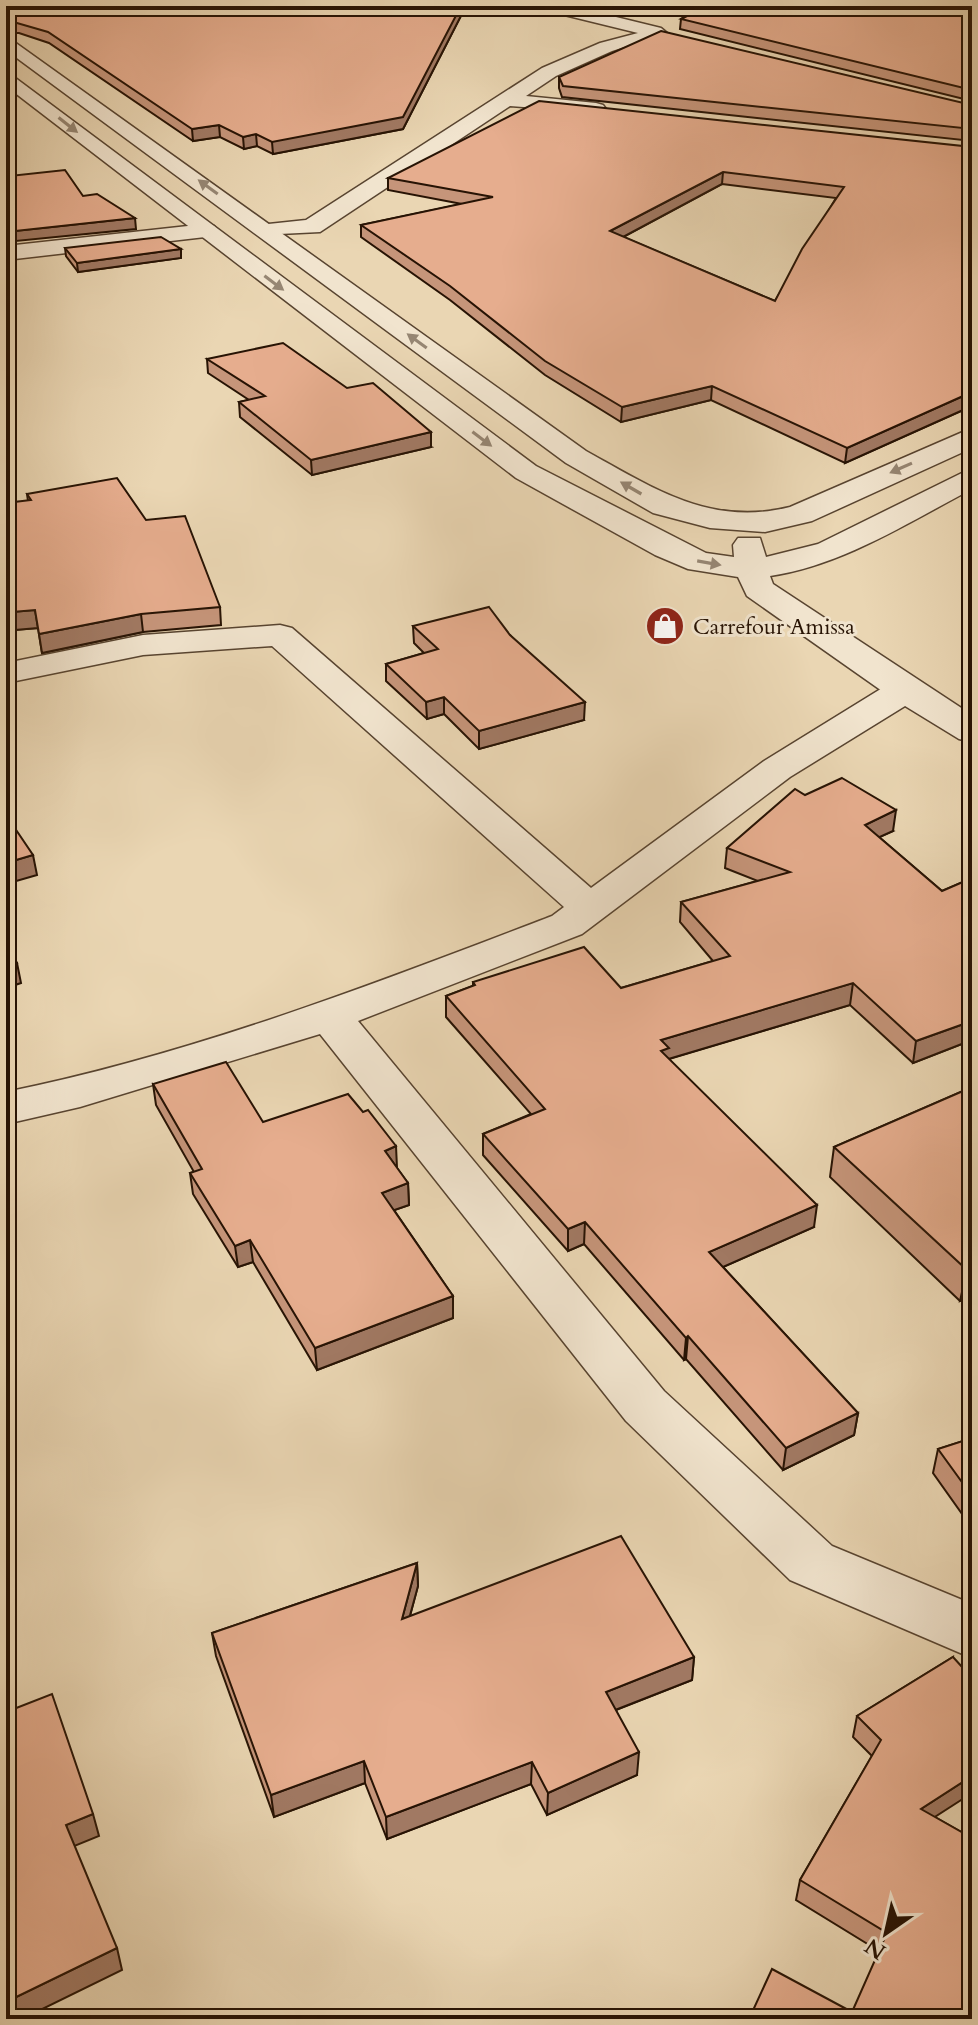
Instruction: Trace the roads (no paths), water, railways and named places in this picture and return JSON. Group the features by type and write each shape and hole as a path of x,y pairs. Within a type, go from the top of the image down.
{"street":[{"path":"267,230 312,227 567,62 665,35 550,6"},
{"path":"6,41 576,457 664,507 710,519 748,524 801,514 972,437"},
{"path":"6,77 526,472 666,548 699,562 751,569 798,562 829,551 972,477"},
{"path":"509,100 616,112"},
{"path":"6,253 206,231"},
{"path":"748,524 751,569 759,589 905,690 972,731"},
{"path":"6,673 143,645 280,635 588,907"},
{"path":"6,1108 64,1096 330,1016 567,925 777,769 905,690"},
{"path":"330,1016 645,1406 811,1563 972,1632"}],"place":[{"name":"Carrefour Amissa","path":"665,626"}]}
